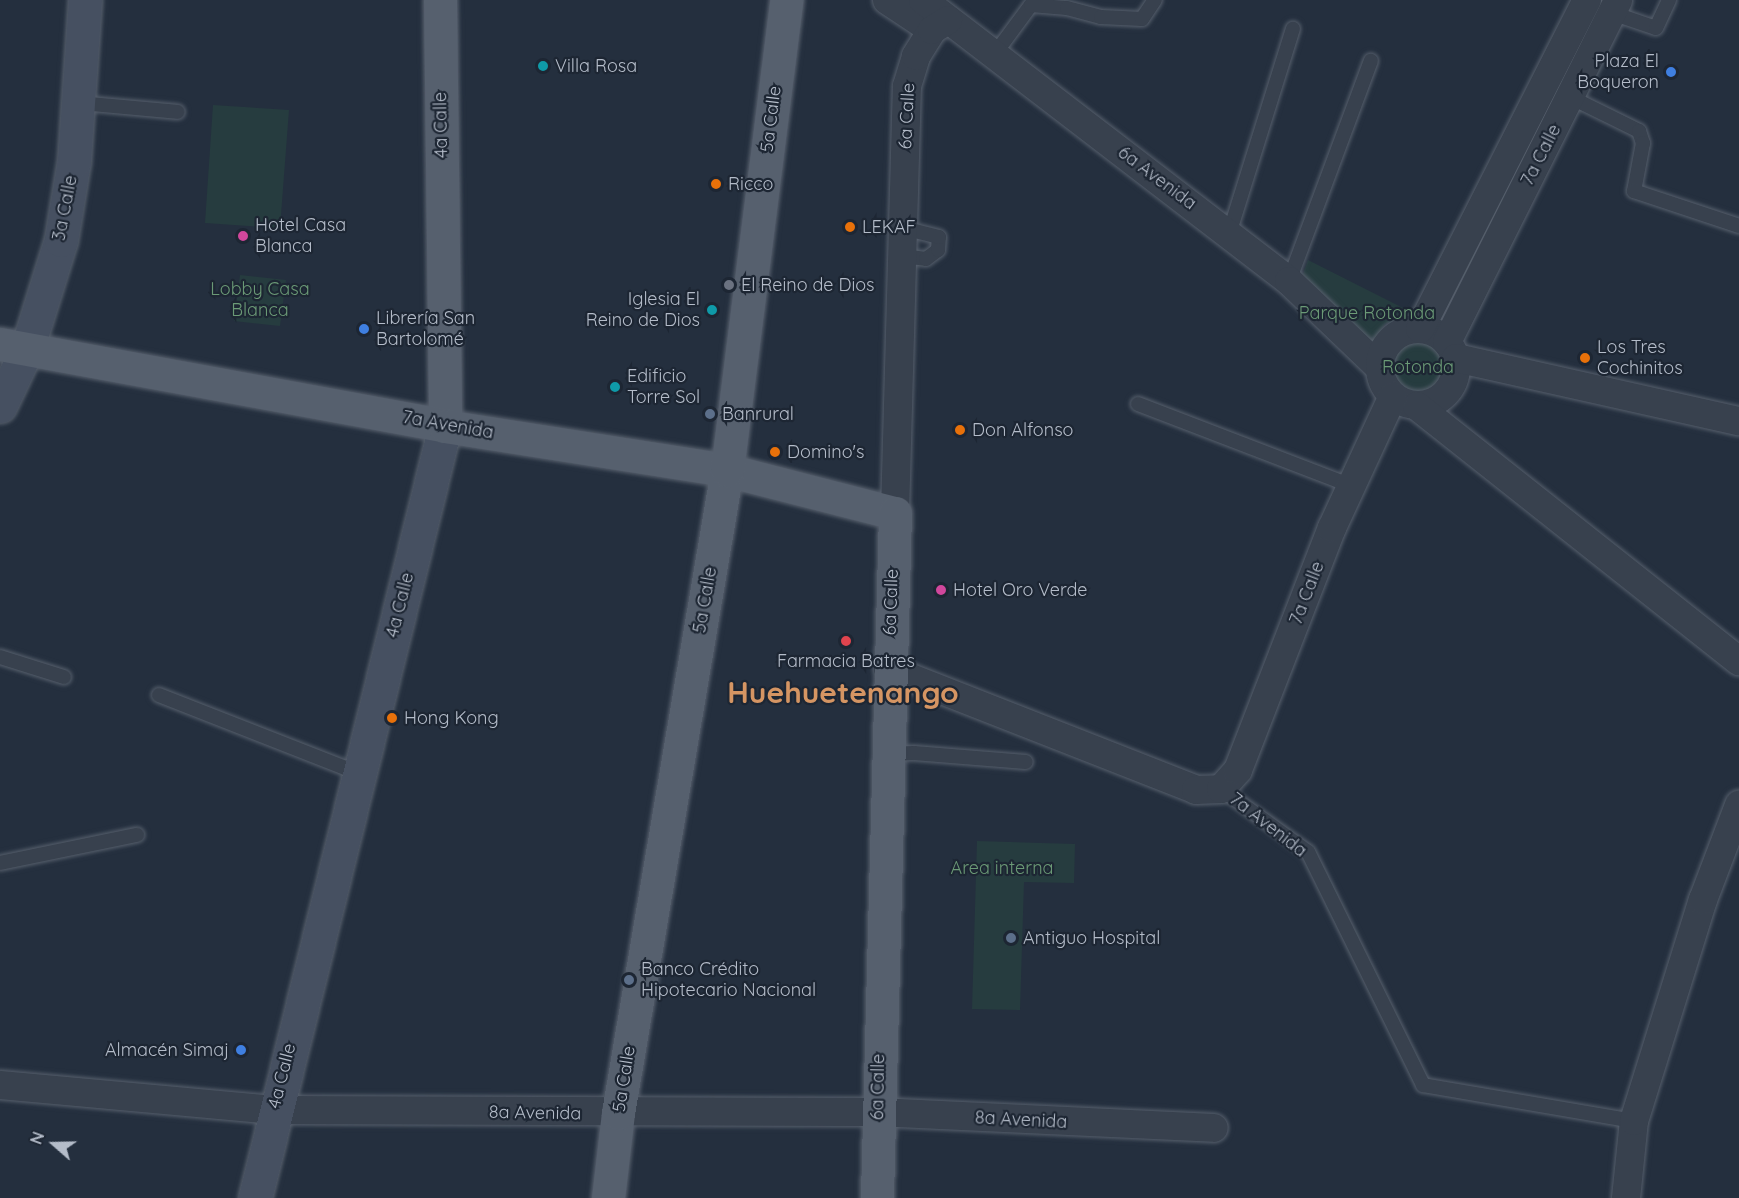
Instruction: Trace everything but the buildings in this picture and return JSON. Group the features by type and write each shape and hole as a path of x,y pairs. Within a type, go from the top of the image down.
{"main road":[{"name":"3a Calle","path":"0,406 14,347 61,240 80,103 85,0"},
{"name":"4a Calle","path":"255,1198 273,1110 445,426 440,0"},
{"name":"5a Calle","path":"608,1198 618,1113 727,470 786,0"},
{"name":"7a Avenida","path":"14,347 445,426 727,470 894,513"},
{"name":"6a Calle","path":"877,1198 877,1112 894,513"}],"street":[{"path":"887,0 940,25"},
{"name":"6a Avenida","path":"923,0 940,25 994,55 1289,281 1380,368"},
{"name":"7a Calle","path":"1420,329 1587,0"},
{"name":"7a Calle","path":"1451,350 1615,7"},
{"name":"6a Calle","path":"894,513 907,86 916,56 940,25"},
{"path":"1739,421 1451,350 1433,331 1420,329 1406,330 1391,340 1383,351 1380,368 1382,381 1405,401 1739,661"},
{"path":"1405,401 1433,402 1448,391 1454,380 1451,350"},
{"name":"7a Calle","path":"1221,789 1238,770 1332,528 1352,486 1405,401"},
{"name":"7a Avenida","path":"888,669 1196,790 1221,789"},
{"path":"1626,1198 1634,1121 1703,900 1739,805"},
{"name":"8a Avenida","path":"0,1085 273,1110 618,1113 877,1112 1214,1128"}],"lane":[{"path":"994,55 1031,5 1067,8 1101,17 1142,19 1155,0"},
{"path":"1615,7 1656,28 1669,0"},
{"path":"1229,234 1293,29"},
{"path":"1289,281 1371,60"},
{"path":"1570,97 1639,131 1643,143 1634,191 1739,226"},
{"path":"80,103 178,112"},
{"path":"1138,404 1352,486"},
{"path":"0,657 64,677"},
{"path":"159,695 358,773"},
{"path":"887,754 914,753 1026,762"},
{"name":"7a Avenida","path":"1221,789 1308,852 1423,1085 1634,1121"},
{"path":"0,863 138,835"}],"green space":[{"path":"213,105 289,110 280,228 205,223"},
{"name":"Parque Rotonda","path":"1308,260 1413,313 1385,324 1372,344 1300,283"},
{"name":"Lobby Casa Blanca","path":"240,275 286,280 280,326 234,321"},
{"name":"Rotonda","path":"1419,330 1440,336 1450,346 1456,367 1450,388 1440,398 1419,404 1398,398 1388,388 1382,367 1388,346 1398,336"},
{"name":"Area interna","path":"977,841 1075,844 1074,883 1024,882 1020,1010 972,1009"}],"place":[{"name":"Villa Rosa","path":"543,66"},
{"name":"Plaza El Boqueron","path":"1671,72"},
{"name":"Ricco","path":"716,184"},
{"name":"LEKAF","path":"850,227"},
{"name":"Hotel Casa Blanca","path":"243,236"},
{"name":"El Reino de Dios","path":"729,285"},
{"name":"Iglesia El Reino de Dios","path":"712,310"},
{"name":"Librería San Bartolomé","path":"364,329"},
{"name":"Los Tres Cochinitos","path":"1585,358"},
{"name":"Edificio Torre Sol","path":"615,387"},
{"name":"Banrural","path":"710,414"},
{"name":"Don Alfonso","path":"960,430"},
{"name":"Domino's","path":"775,452"},
{"name":"Hotel Oro Verde","path":"941,590"},
{"name":"Farmacia Batres","path":"846,641"},
{"name":"Hong Kong","path":"392,718"},
{"name":"Antiguo Hospital","path":"1011,938"},
{"name":"Banco Crédito Hipotecario Nacional","path":"629,980"},
{"name":"Almacén Simaj","path":"241,1050"}],"district":[{"name":"Huehuetenango","path":"843,692"}]}
